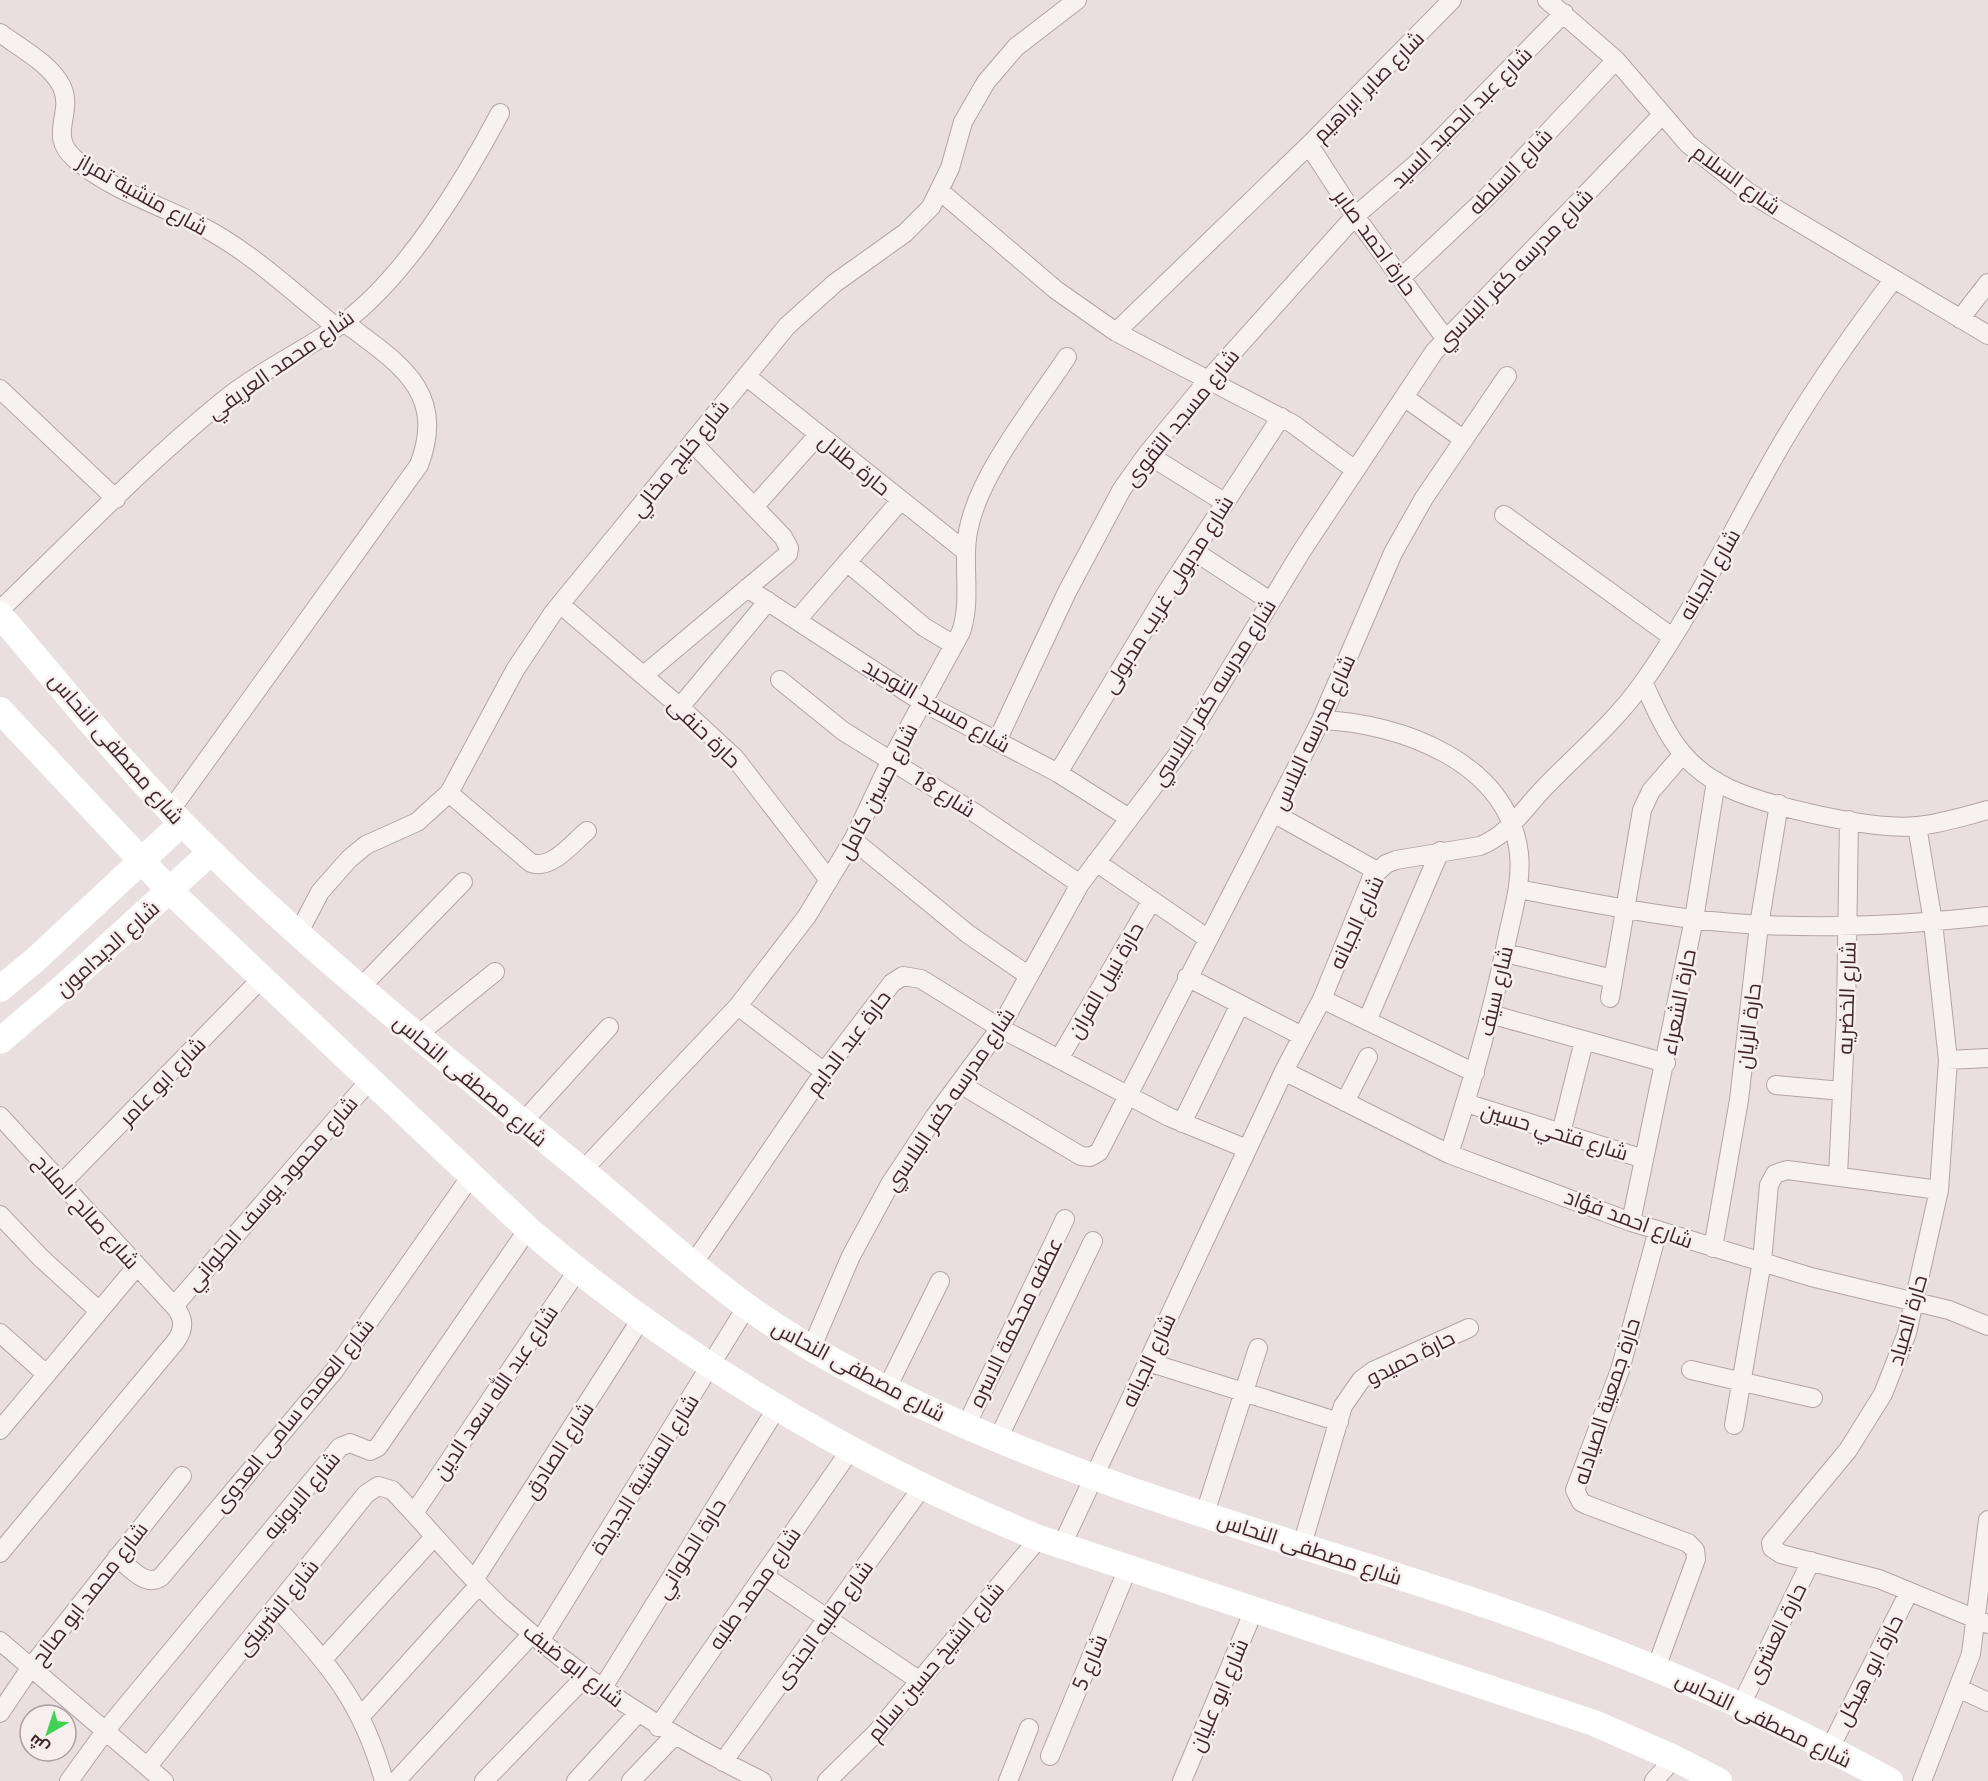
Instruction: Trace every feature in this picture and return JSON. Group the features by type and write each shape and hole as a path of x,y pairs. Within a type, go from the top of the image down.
{"street":[{"name":"شارع خليج مخالي","path":"299,932 320,892 349,859 366,845 417,822 449,793 515,670 560,604 787,326 810,304 919,221 940,192 963,122 986,82 1016,47 1077,0"},
{"name":"شارع صابر ابراهيم","path":"1116,332 1309,146 1452,0"},
{"name":"شارع السلام","path":"1547,0 1616,60 1662,115 1710,163 1748,192 1988,335"},
{"name":"شارع عبد الحميد السيد","path":"1355,216 1417,163 1564,13"},
{"name":"شارع منشية تمراز","path":"0,33 48,70 62,87 65,98 61,136 64,146 77,161 122,188 223,239 340,325"},
{"name":"شارع السلطه","path":"1401,278 1488,196 1616,60"},
{"name":"شارع محمد العريفي","path":"0,610 220,403 268,367 340,325 384,286 402,265 463,177 500,113"},
{"name":"شارع مدرسه كفر البلاسي","path":"811,1349 851,1256 912,1150 1000,1028 1080,884 1181,750 1270,601 1355,470 1445,338 1662,115"},
{"name":"حارة احمد صابر","path":"1309,146 1355,216 1445,338"},
{"path":"940,192 1056,290 1116,332 1281,417 1355,470"},
{"name":"شارع مسجد التقوى","path":"997,741 1067,592 1122,489 1147,454 1208,380 1355,216"},
{"name":"شارع الجبانه","path":"1051,1541 1094,1477 1284,1071 1322,999 1377,871 1396,860 1440,850 1480,846 1492,841 1512,825 1538,794 1606,726 1643,682 1672,637 1718,561 1828,366 1893,280"},
{"path":"1960,319 1988,284"},
{"path":"176,817 419,465 426,447 429,428 426,408 420,390 409,374 340,325"},
{"name":"شارع حسين كامل","path":"582,1171 738,1006 807,916 853,840 891,760 961,632 966,611 964,551 970,522 980,495 1067,357"},
{"name":"حارة طلال","path":"746,376 964,551"},
{"name":"شارع مدرسه البلاس","path":"960,1084 1086,1157 1099,1152 1207,938 1275,814 1321,720 1393,553 1424,498 1507,376"},
{"path":"0,389 116,499"},
{"path":"1404,398 1463,439"},
{"name":"شارع مدبولى غريب مدبولى","path":"1058,773 1224,502 1281,417"},
{"path":"754,507 819,434"},
{"path":"644,675 784,559 789,548 783,537 693,443"},
{"path":"1147,454 1224,502"},
{"path":"797,620 901,500"},
{"path":"1504,515 1672,637"},
{"path":"1194,550 1270,601"},
{"path":"847,562 918,622 954,645"},
{"name":"شارع مسجد التوحيد","path":"747,588 922,702 1058,773 1129,818"},
{"path":"680,707 768,601"},
{"name":"حارة حنفى","path":"560,604 644,675 735,758 829,880"},
{"name":"شارع مصطفى النحاس","path":"0,615 176,817 299,932 416,1036 693,1264 747,1306 811,1349 966,1426 1094,1477 1521,1617 1656,1668 1741,1705 1830,1748 1890,1781"},
{"name":"شارع 18","path":"780,680 843,731 1012,837 1080,884"},
{"path":"1643,682 1665,729 1683,754 1716,781 1779,804 1849,820 1893,827 1917,826 1988,810"},
{"path":"0,710 140,862 261,979 528,1229 577,1271 641,1319 778,1406 851,1449 976,1512 1128,1568 1594,1723 1674,1758 1719,1781"},
{"name":"شارع سيف","path":"1321,720 1376,725 1428,744 1474,774 1493,794 1512,825 1519,853 1518,889 1505,953 1475,1073 1449,1154"},
{"path":"1610,998 1642,810 1651,791 1683,754"},
{"name":"حارة الشعراء","path":"1631,1222 1666,1063 1694,919 1716,781"},
{"path":"449,793 536,865 551,861 587,831"},
{"name":"حارة الزيان","path":"1713,1248 1739,1100 1760,924 1779,804"},
{"path":"1275,814 1377,871"},
{"name":"شارع الديدامون","path":"0,989 140,862 176,817"},
{"name":"شارع الخضريه","path":"1838,1175 1848,926 1849,820"},
{"name":"حارة الصياد","path":"1917,826 1933,922 1948,1060 1939,1190 1914,1301 1896,1364 1866,1423 1848,1450 1771,1543 1776,1551 1879,1579 1982,1622"},
{"path":"853,840 968,934 1029,976"},
{"path":"1367,1021 1440,850"},
{"name":"شارع الديدامون","path":"0,1041 211,852"},
{"path":"1096,862 1207,938"},
{"path":"361,987 463,882"},
{"path":"1518,889 1694,919 1760,924 1848,926 1933,922 1988,916"},
{"name":"حارة نبيل الفران","path":"1059,1059 1152,900"},
{"path":"1505,953 1613,979"},
{"path":"416,1036 495,972"},
{"name":"حارة عبد الدايم","path":"693,1264 824,1072 892,983 903,976 921,979 1000,1028 1182,1123 1247,1149"},
{"path":"1187,977 1302,1036"},
{"name":"شارع ابو عامر","path":"62,1183 261,979"},
{"path":"1322,999 1475,1073"},
{"path":"1182,1123 1240,1004"},
{"path":"738,1006 824,1072"},
{"path":"1490,1014 1666,1063"},
{"path":"522,1123 609,1027"},
{"path":"1561,1133 1584,1041"},
{"path":"1345,1102 1368,1058"},
{"path":"1948,1060 1988,1058"},
{"name":"شارع احمد فؤاد","path":"1284,1071 1449,1154 1631,1222 1865,1292 1949,1310 1988,1326"},
{"name":"شارع محمود يوسف الحلواني","path":"174,1306 369,1081"},
{"path":"1776,1085 1842,1091"},
{"name":"شارع فتحي حسين","path":"1466,1104 1644,1159"},
{"name":"شارع صالح الملاح","path":"0,1116 174,1306"},
{"path":"1734,1425 1762,1261 1769,1185 1775,1174 1787,1170 1939,1190"},
{"name":"شارع العمده سامى العدوى","path":"117,1557 146,1580 154,1581 161,1576 334,1371 471,1176"},
{"path":"0,1215 41,1258 99,1310"},
{"name":"عطفه محكمة الاسره","path":"966,1426 1065,1219"},
{"name":"شارع الابونيه","path":"69,1781 106,1730 340,1448 350,1443 370,1451 382,1443 528,1229"},
{"name":"حارة جمعية الصيادله","path":"1656,1668 1696,1559 1695,1550 1688,1543 1587,1505 1581,1502 1575,1490 1620,1370 1658,1230"},
{"path":"999,1439 1093,1241"},
{"path":"0,1430 137,1266"},
{"name":"شارع عبد الله سعد الدين","path":"414,1513 577,1271"},
{"path":"887,1388 940,1281"},
{"path":"0,1553 177,1341 183,1327 179,1312 174,1306"},
{"name":"شارع المنشية الجديدة","path":"396,1781 536,1637 747,1306"},
{"name":"شارع الصادق","path":"361,1716 477,1583 641,1319"},
{"name":"حارة حميدو","path":"1302,1545 1339,1422 1351,1392 1373,1371 1468,1328"},
{"path":"0,1334 46,1374"},
{"path":"1205,1513 1258,1348"},
{"path":"1148,1362 1339,1422"},
{"path":"1691,1370 1813,1398"},
{"name":"حارة الحلواني","path":"602,1689 778,1406"},
{"name":"شارع محمد طلبه","path":"658,1727 851,1449"},
{"name":"شارع محمد ابو صالح","path":"0,1713 30,1666 182,1476"},
{"name":"شارع الشربينى","path":"148,1766 371,1488 378,1486 392,1490 414,1513"},
{"name":"شارع طلبه الجندى","path":"723,1762 923,1486"},
{"name":"شارع ابو ضيف","path":"414,1513 477,1583 536,1637 602,1689 658,1727 762,1781"},
{"path":"1922,1781 1982,1622 1980,1568 1988,1520"},
{"path":"324,1658 434,1537"},
{"name":"شارع الشيخ حسين سالم","path":"827,1781 876,1733 920,1681 1051,1541"},
{"name":"حارة العشرى","path":"1741,1705 1811,1561"},
{"name":"شارع 5","path":"1050,1756 1128,1568"},
{"path":"763,1575 920,1681"},
{"name":"حارة ابو هيكل","path":"1830,1748 1909,1592"},
{"path":"277,1608 324,1658 361,1716 384,1781"},
{"name":"شارع ابو عليان","path":"1182,1781 1254,1610"},
{"path":"0,1641 164,1781"},
{"path":"484,1781 586,1676"},
{"path":"1958,1688 1988,1702"},
{"path":"576,1781 638,1713"},
{"path":"1008,1781 1029,1728"},
{"path":"631,1781 675,1736"},
{"path":"1654,1781 1674,1758"}]}
